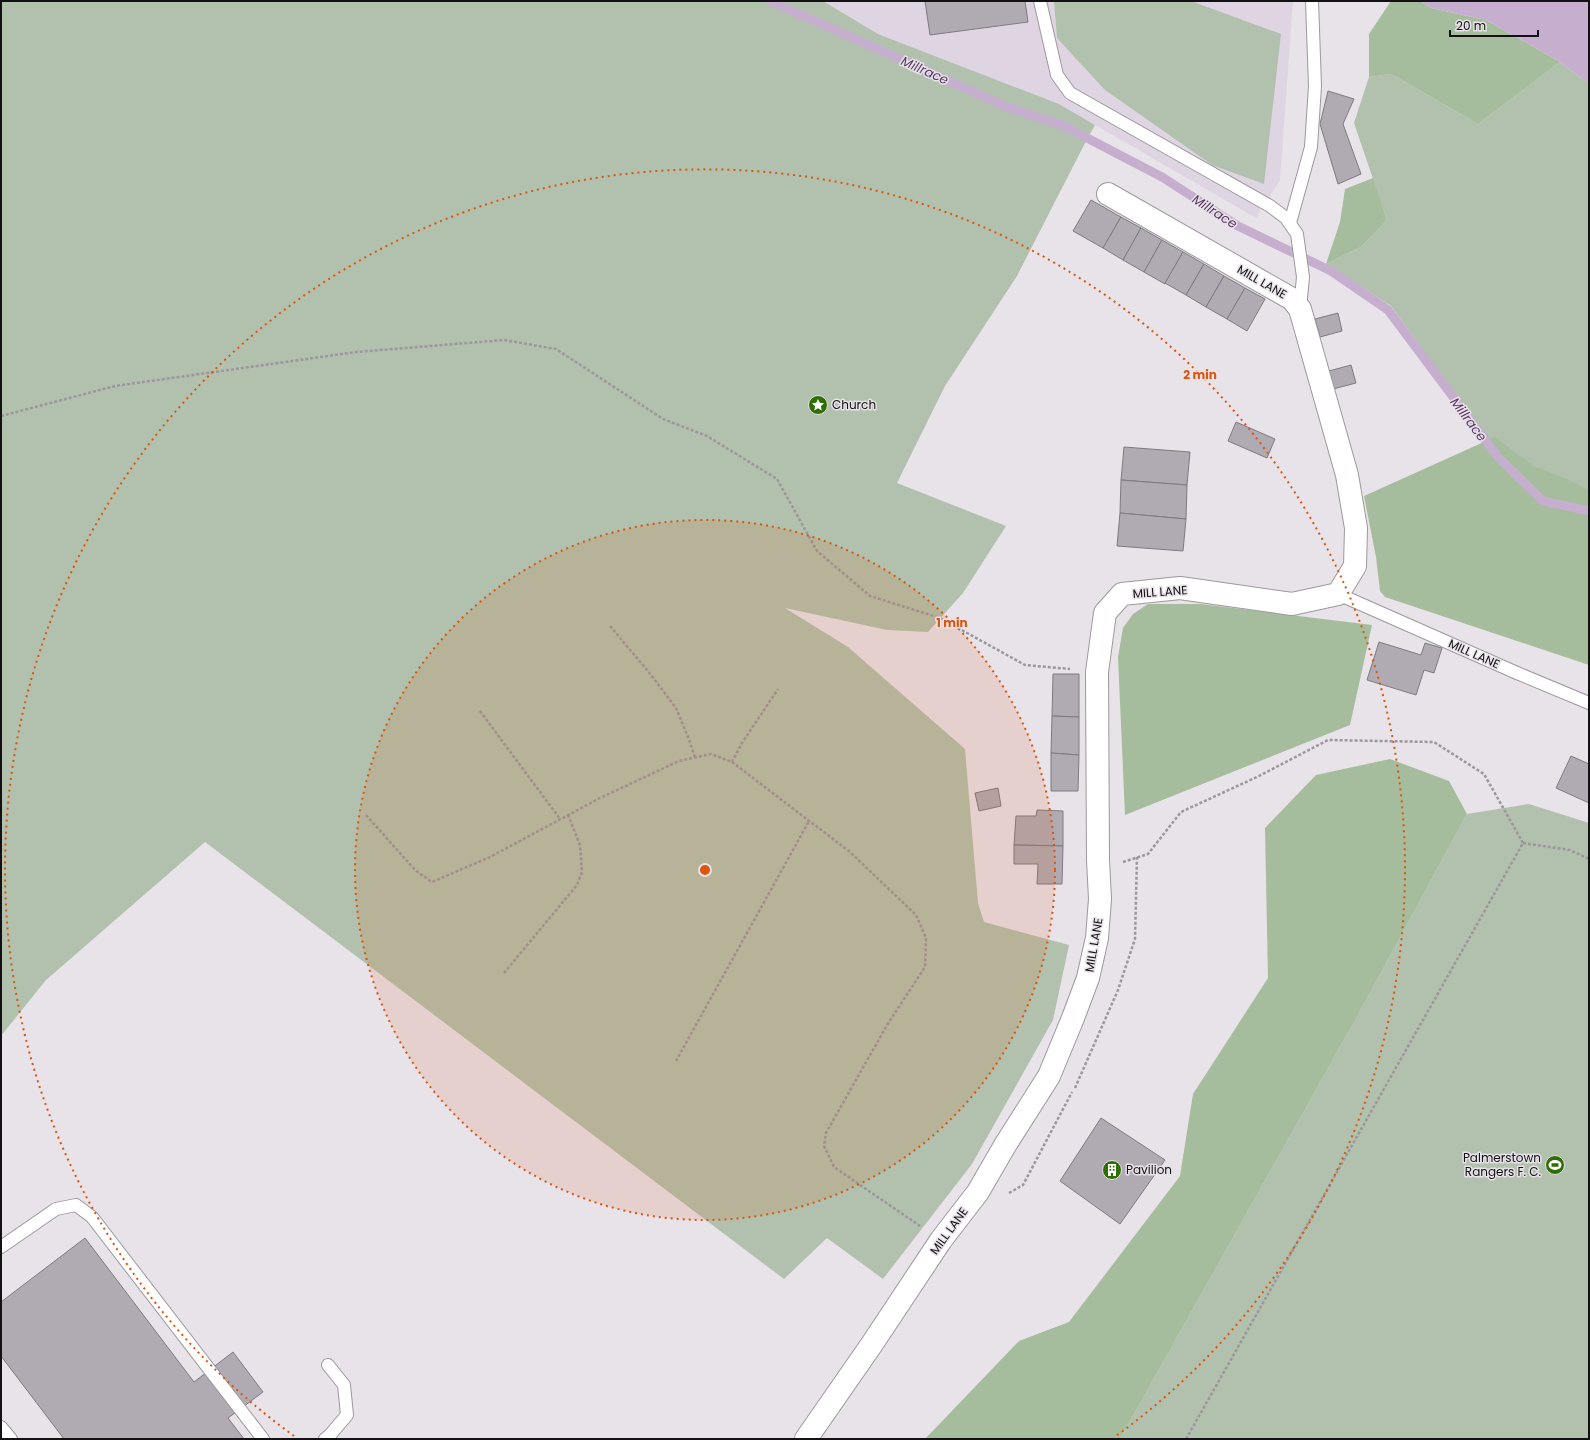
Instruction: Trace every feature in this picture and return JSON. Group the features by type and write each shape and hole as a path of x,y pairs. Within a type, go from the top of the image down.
{"street":[{"name":"MILL LANE","path":"1108,194 1292,299 1300,309"},
{"path":"1300,309 1347,475 1356,528 1355,566 1338,594"},
{"name":"MILL LANE","path":"806,1439 872,1344 941,1240 978,1192 1004,1147 1049,1076 1074,1018 1088,978 1096,938 1100,899 1098,860 1097,672 1105,613 1122,594 1180,588 1292,604 1338,594"}],"lane":[{"path":"1040,1 1057,75 1070,93 1270,206 1286,218 1297,234 1304,278 1300,309"},
{"path":"1290,223 1311,146 1315,86 1312,1"},
{"name":"MILL LANE","path":"1338,594 1589,703"},
{"path":"1,1247 56,1209 76,1205 92,1218 263,1439"},
{"path":"325,1439 347,1415 344,1386 328,1365"},
{"path":"1,1427 11,1439"}],"path":[{"path":"1,416 115,386 356,352 504,340 556,349 663,419 707,436 777,479 817,551 870,596 940,618 1025,665 1097,672"},
{"path":"610,626 652,676 676,708 695,757"},
{"path":"732,762 742,743 778,689"},
{"path":"480,711 560,819"},
{"path":"1098,860 1123,862 1148,854 1181,812 1259,776 1328,740 1434,742 1484,774 1523,843"},
{"path":"366,815 415,870 432,882 490,857 600,798 679,761 711,754 732,762 850,852 916,915 926,938 925,967 887,1025 826,1133 824,1146 834,1167 941,1240"},
{"path":"504,973 577,885 582,872 580,845 568,815"},
{"path":"676,1061 809,821"},
{"path":"1523,843 1570,850 1589,859"},
{"path":"1186,1439 1523,843"}],"shaded area":[{"path":"823,1 1293,1 1280,180 1256,218 1059,104 878,34"},
{"path":"1420,1 1589,1 1589,84 1560,62 1486,20 1431,8"}],"green space":[{"path":"1,1 823,1 878,34 1059,104 1095,125 1017,276 945,386 897,483 1006,526 963,593 928,632 887,630 785,608 848,647 965,749 978,903 984,922 1069,945 1053,1020 972,1164 883,1279 827,1238 784,1279 205,842 46,980 1,1036"},
{"path":"1054,1 1191,1 1281,34 1264,184 1212,165 1105,90 1057,38"},
{"path":"1391,1 1420,1 1431,8 1486,20 1560,62 1478,124 1391,74 1369,77 1369,34"},
{"path":"1560,62 1589,84 1589,507 1545,498 1488,439 1391,306 1326,264 1361,247 1387,220 1354,123 1369,77 1391,74 1478,124"},
{"path":"1373,178 1387,220 1361,247 1326,264 1340,222 1345,189"},
{"path":"1495,437 1533,466 1567,479 1589,490 1589,665 1385,597 1380,591 1376,557 1364,496"},
{"path":"1148,604 1201,604 1372,625 1350,725 1125,815 1118,657 1123,628 1133,614"},
{"path":"1390,759 1449,781 1467,814 1358,1015 1120,1439 925,1439 1019,1341 1069,1322 1180,1176 1193,1094 1268,978 1265,828 1316,775"},
{"path":"1529,804 1589,823 1589,1439 1120,1439 1358,1015 1467,814"}],"building":[{"path":"925,1 1025,1 1028,22 930,35"},
{"path":"1328,91 1354,99 1343,124 1361,174 1338,184 1320,124"},
{"path":"1091,200 1121,217 1103,248 1073,231"},
{"path":"1121,217 1141,228 1123,260 1103,248"},
{"path":"1141,228 1162,240 1144,272 1123,260"},
{"path":"1162,240 1183,252 1165,284 1144,272"},
{"path":"1183,252 1204,264 1186,295 1165,283"},
{"path":"1204,264 1224,276 1206,307 1186,295"},
{"path":"1224,276 1245,288 1227,319 1206,307"},
{"path":"1245,288 1265,299 1247,331 1227,319"},
{"path":"1338,313 1342,331 1320,337 1315,319"},
{"path":"1351,365 1356,383 1333,389 1329,371"},
{"path":"1236,422 1275,439 1267,458 1228,441"},
{"path":"1124,447 1190,452 1187,485 1121,480"},
{"path":"1121,480 1187,485 1186,519 1120,513"},
{"path":"1120,513 1186,519 1183,551 1117,546"},
{"path":"1379,642 1421,655 1425,643 1442,648 1434,673 1424,670 1416,695 1367,680"},
{"path":"1053,674 1079,674 1079,717 1052,716"},
{"path":"1052,716 1079,717 1079,755 1051,753"},
{"path":"1051,753 1079,755 1078,791 1051,791"},
{"path":"1571,756 1589,764 1589,803 1556,788"},
{"path":"998,788 1001,806 979,811 975,793"},
{"path":"1037,810 1063,811 1063,846 1014,845 1016,816 1036,816"},
{"path":"1014,845 1063,846 1062,884 1037,884 1038,864 1014,864"},
{"name":"Pavilion","path":"1101,1118 1165,1160 1120,1224 1060,1181"},
{"path":"85,1238 194,1382 233,1352 263,1392 228,1418 244,1439 64,1439 1,1356 1,1302"}],"waterway":[{"name":"Millrace","path":"770,1 1007,107 1064,126 1162,177 1238,226 1331,271 1388,310 1498,457 1543,501 1589,511"}],"place":[{"name":"Church","path":"818,405"},
{"name":"Palmerstown Rangers F. C.","path":"1555,1165"},
{"name":"Pavilion","path":"1112,1170"}]}
